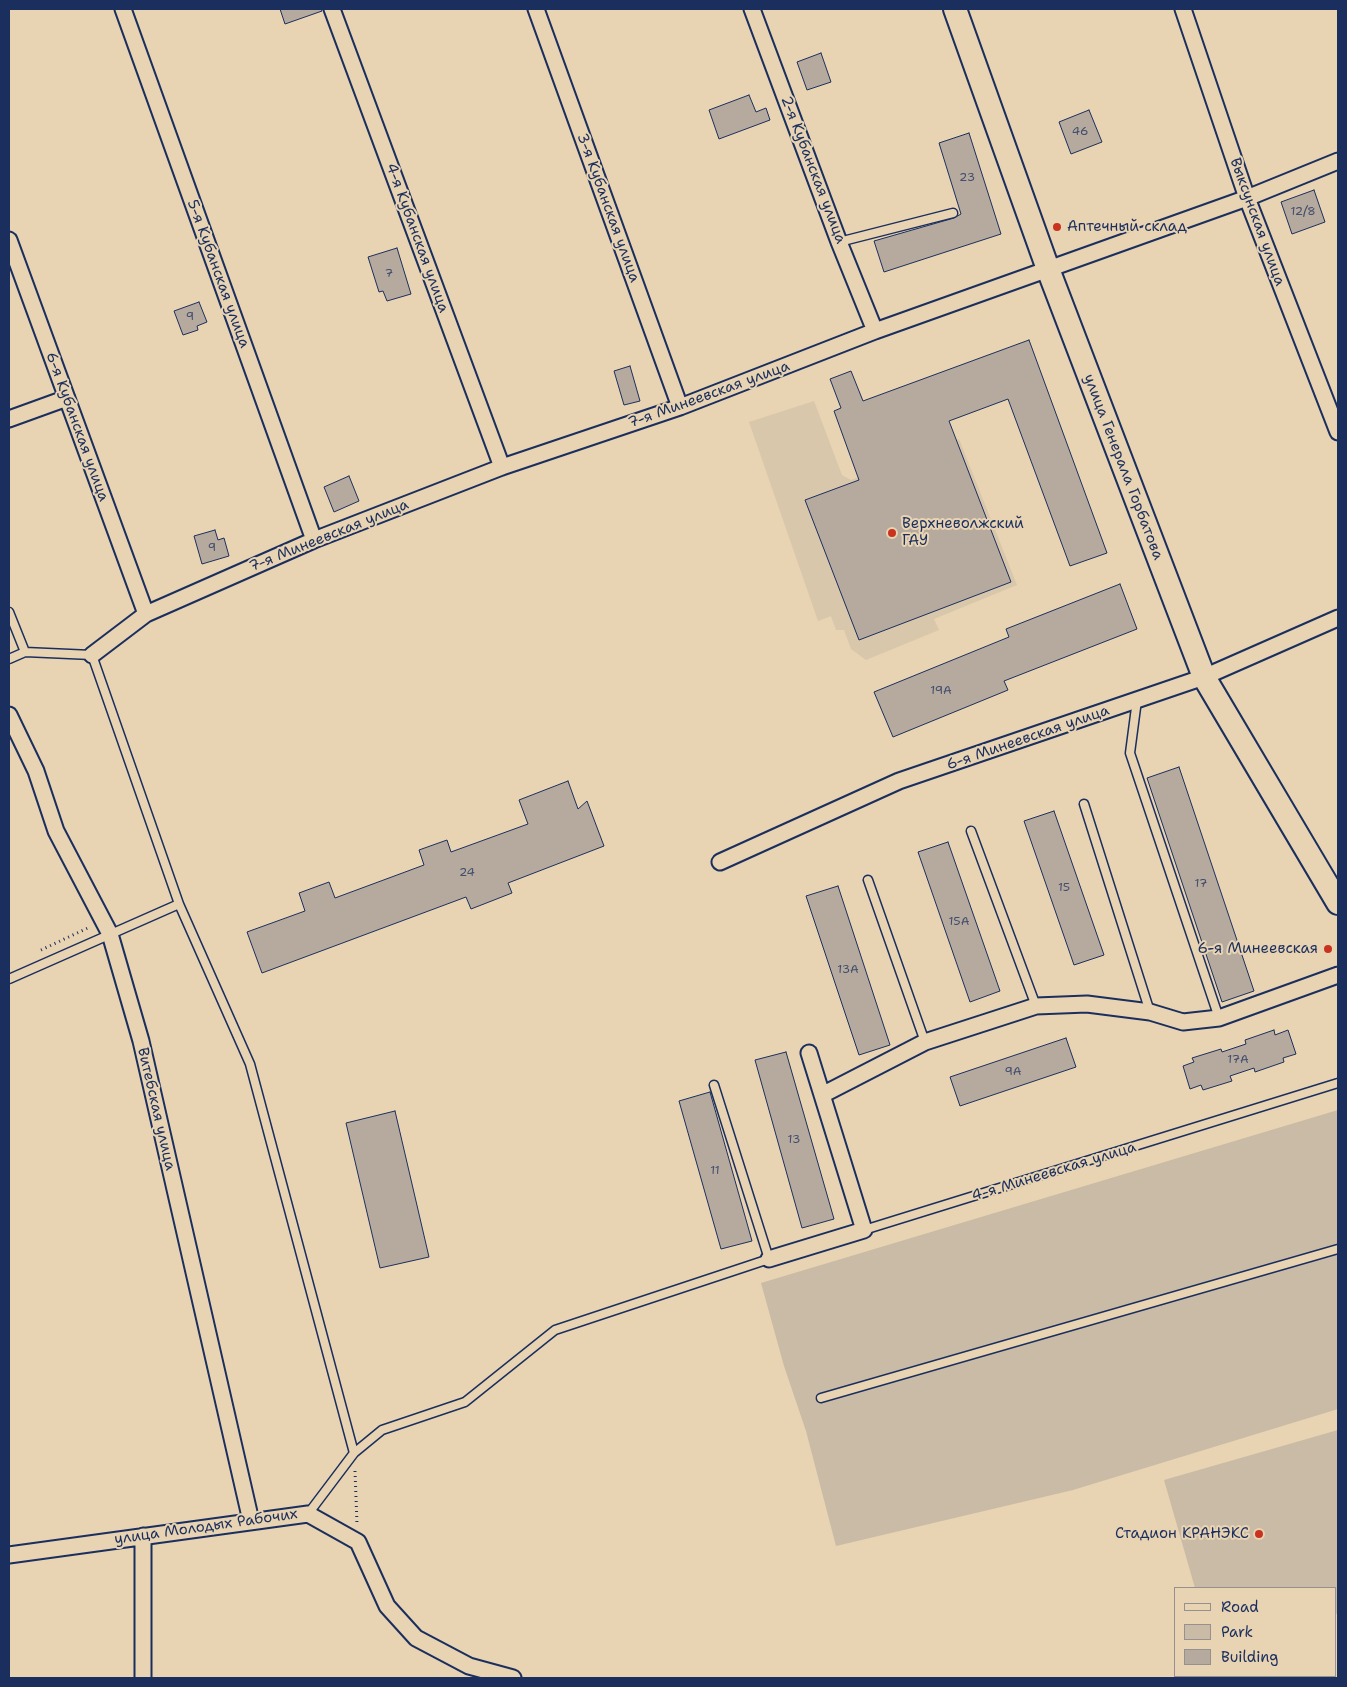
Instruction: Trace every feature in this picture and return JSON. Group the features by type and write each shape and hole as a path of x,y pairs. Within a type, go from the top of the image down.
{"street":[{"name":"5-я Кубанская улица","path":"123,9 314,540"},
{"name":"4-я Кубанская улица","path":"332,9 502,467"},
{"name":"3-я Кубанская улица","path":"536,9 680,407"},
{"name":"2-я Кубанская улица","path":"752,9 839,242 875,331"},
{"name":"улица Генерала Горбатова","path":"955,9 1048,269 1204,678 1335,890"},
{"name":"Выксунская улица","path":"1183,9 1247,198 1338,432"},
{"name":"7-я Минеевская улица","path":"92,655 146,614 314,540 502,467 680,407 875,331 1247,198 1338,161"},
{"name":"6-я Кубанская улица","path":"9,240 146,614"},
{"path":"9,419 67,398"},
{"name":"6-я Минеевская улица","path":"720,862 899,781 1204,678 1338,618"},
{"name":"Витебская улица","path":"9,714 36,771 56,831 106,928 141,1041 251,1521"},
{"path":"822,1095 925,1042 1036,1006 1087,1004 1150,1012 1183,1022 1219,1018 1338,975"},
{"path":"809,1053 864,1230"},
{"name":"4-я Минеевская улица","path":"768,1259 864,1230"},
{"name":"улица Молодых Рабочих","path":"9,1555 308,1514 358,1542"},
{"path":"143,1536 143,1678"},
{"path":"358,1542 387,1606 416,1638 469,1666 513,1678"}],"lane":[{"path":"839,242 953,212"},
{"path":"9,612 25,652"},
{"path":"9,659 25,652 92,655 179,904 250,1064 354,1452"},
{"path":"1137,700 1130,752 1219,1018"},
{"path":"1084,804 1150,1012"},
{"path":"972,831 1036,1006"},
{"path":"868,880 925,1042"},
{"path":"9,980 106,928 179,904"},
{"name":"4-я Минеевская улица","path":"864,1230 1338,1082"},
{"path":"308,1514 354,1452 382,1430 465,1402 555,1330 768,1259 714,1085"},
{"path":"821,1398 1338,1249"}],"path":[{"path":"34,953 106,928"},
{"path":"354,1452 358,1542"}],"shaded area":[{"name":"Верхневолжский ГАУ","path":"814,401 842,475 851,480 959,439 1017,585 934,619 939,630 866,660 851,649 844,630 836,630 831,616 818,621 749,422"}],"green space":[{"path":"1338,1110 1338,1409 1073,1490 836,1546 806,1431 784,1366 761,1283"},
{"name":"Стадион КРАНЭКС","path":"1338,1430 1338,1613 1337,1587 1195,1587 1164,1480"}],"building":[{"path":"280,9 321,9 322,11 285,24"},
{"path":"821,53 831,82 807,90 797,62"},
{"path":"749,95 756,112 766,108 770,120 719,139 709,110"},
{"path":"1089,110 1102,142 1071,154 1059,122"},
{"path":"969,133 1001,234 884,272 874,241 954,218 961,214 939,143"},
{"path":"1314,190 1325,222 1292,234 1281,202"},
{"path":"397,248 411,294 387,301 383,291 379,292 368,257"},
{"path":"199,302 207,322 197,326 198,330 183,335 174,311"},
{"path":"1029,340 1107,553 1070,566 1008,399 949,421 1011,582 859,640 805,500 859,480 834,411 841,408 830,379 851,371 863,401"},
{"path":"630,366 640,401 624,405 614,371"},
{"path":"349,476 359,501 334,512 324,487"},
{"path":"215,530 218,540 224,538 229,556 202,564 194,536"},
{"path":"1120,584 1137,629 1004,681 1008,690 893,737 874,692 1009,637 1006,629"},
{"path":"1179,767 1254,991 1222,1002 1147,778"},
{"path":"568,781 578,809 587,801 604,846 508,883 512,893 471,909 466,897 262,973 247,932 305,911 299,893 329,882 335,898 424,865 419,850 447,840 451,852 528,824 519,800"},
{"path":"1054,811 1104,955 1074,965 1024,821"},
{"path":"948,842 1000,991 970,1002 918,852"},
{"path":"838,886 890,1045 859,1055 806,896"},
{"path":"1274,1030 1275,1035 1288,1030 1296,1054 1283,1058 1284,1062 1255,1072 1254,1068 1230,1076 1232,1081 1203,1090 1201,1085 1190,1089 1183,1066 1194,1062 1192,1058 1221,1049 1222,1052 1246,1044 1245,1040"},
{"path":"1066,1038 1076,1067 960,1106 950,1077"},
{"path":"786,1052 834,1219 802,1228 755,1060"},
{"path":"710,1092 752,1241 721,1249 679,1101"},
{"path":"395,1111 429,1257 380,1268 346,1123"}],"place":[{"name":"Аптечный склад","path":"1057,227"},
{"name":"Верхневолжский ГАУ","path":"892,533"},
{"name":"6-я Минеевская","path":"1328,949"},
{"name":"Стадион КРАНЭКС","path":"1259,1534"}]}
